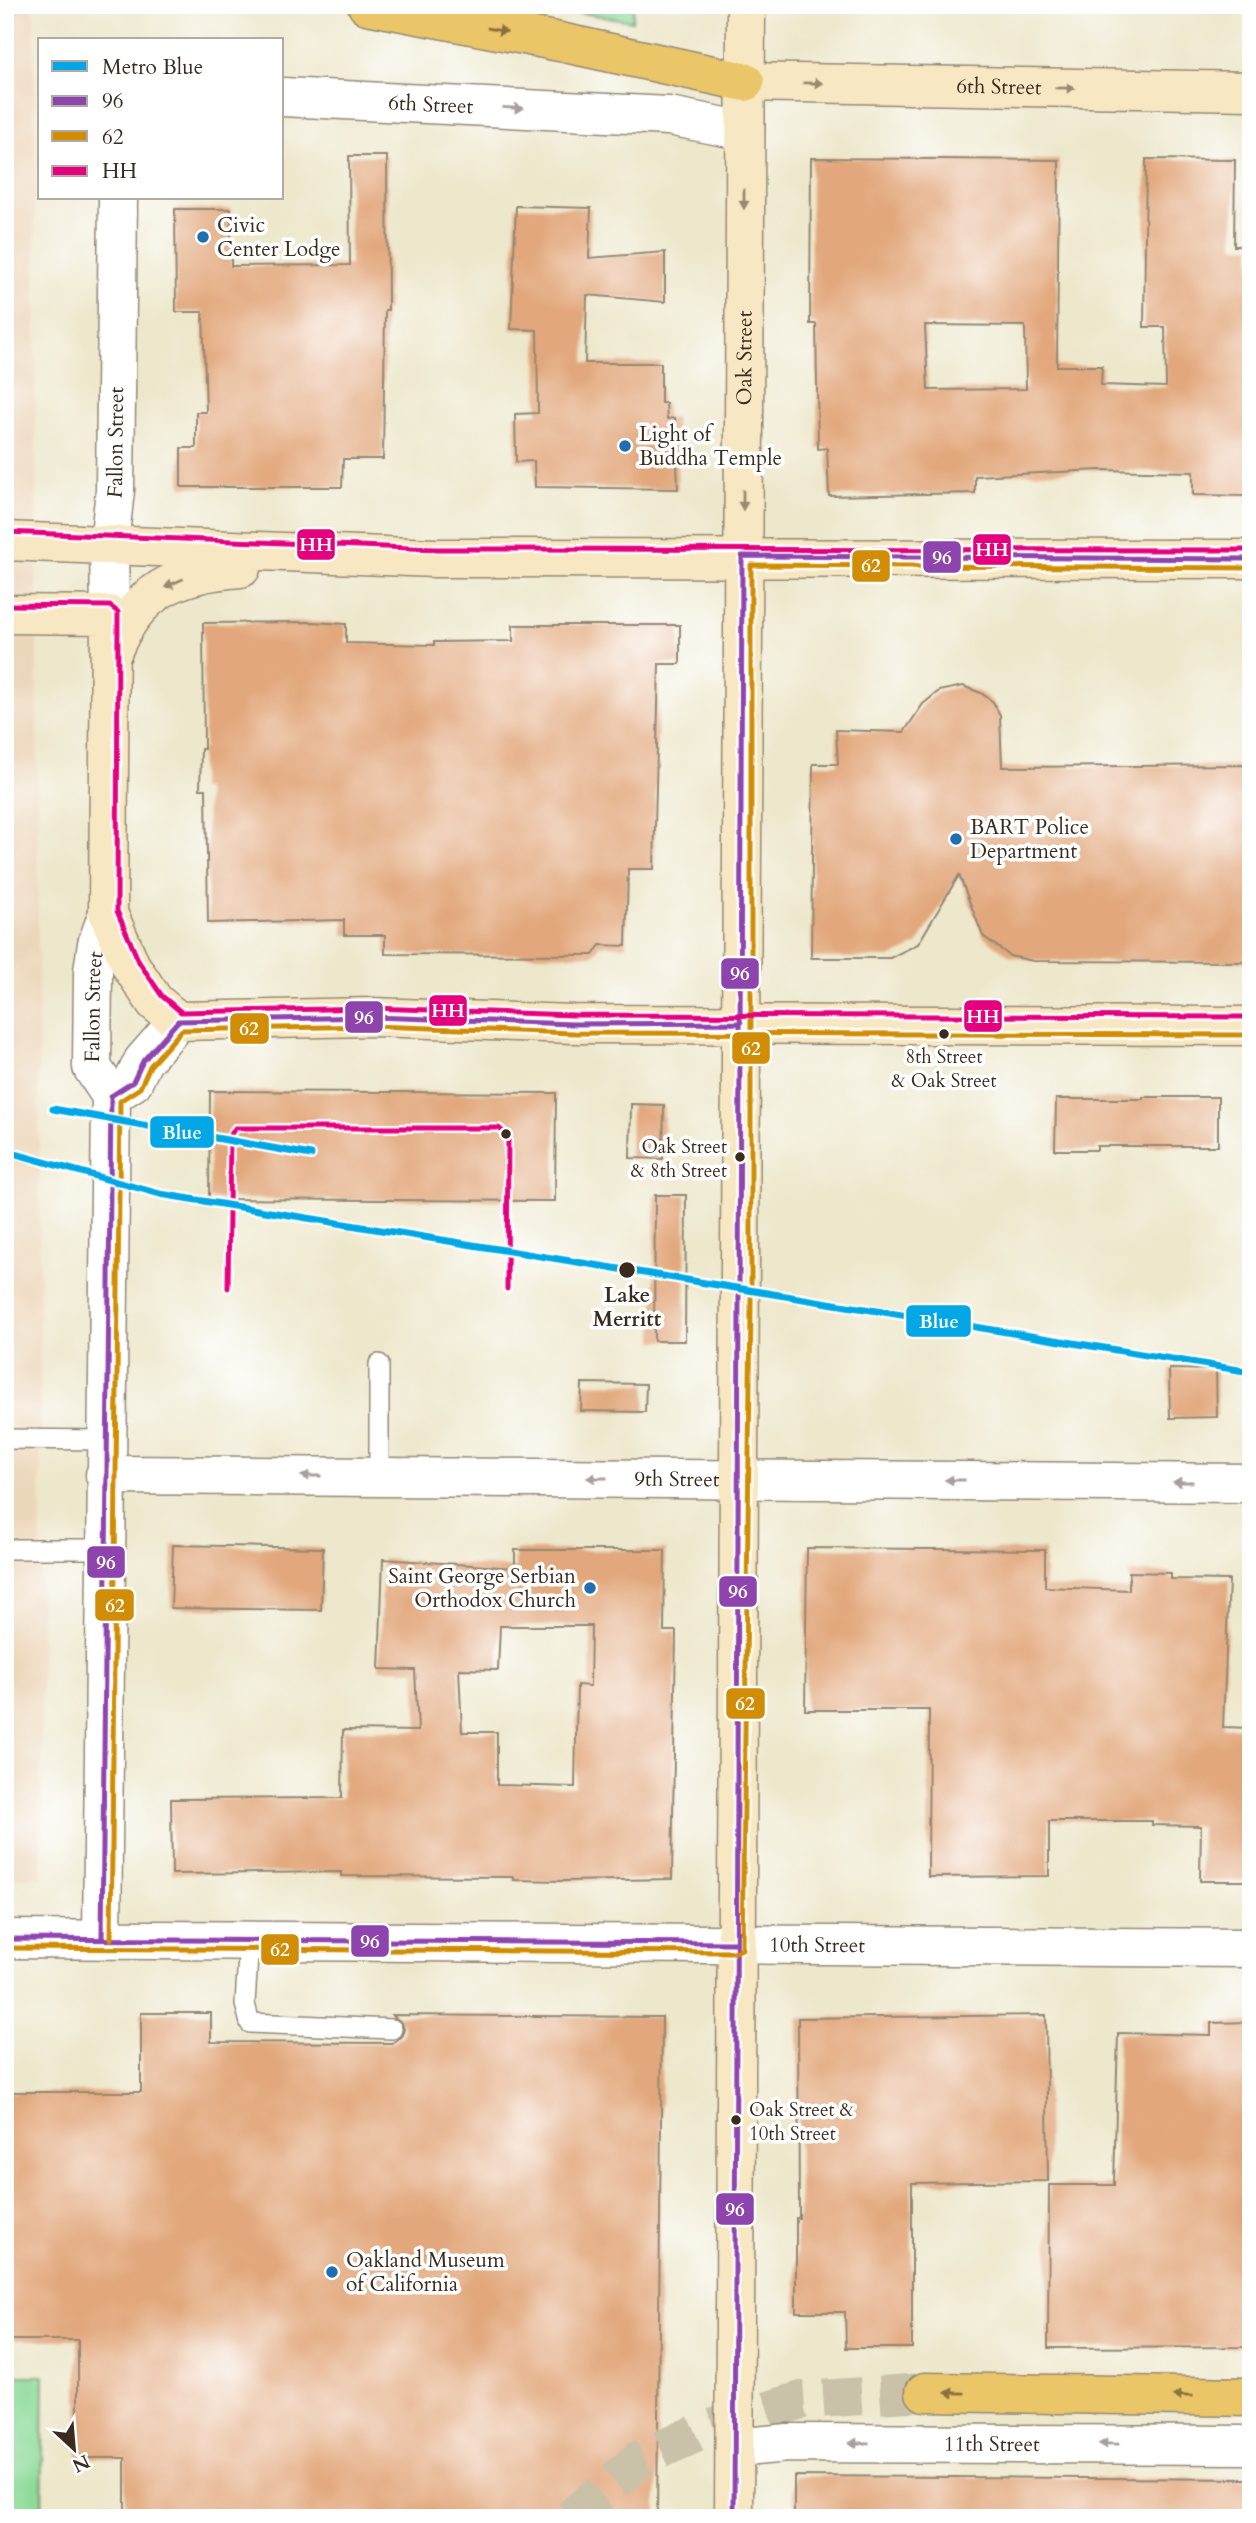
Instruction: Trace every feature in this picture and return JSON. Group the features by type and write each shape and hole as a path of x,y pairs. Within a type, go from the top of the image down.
{"main road":[{"path":"367,5 560,41 745,82"},
{"name":"Oak Street","path":"734,2518 746,5"},
{"name":"6th Street","path":"745,82 1251,91"},
{"path":"5,541 435,558"},
{"path":"112,653 133,610 148,595 190,576 214,570 435,558 742,556 1251,559"},
{"path":"5,614 110,615"},
{"name":"Fallon Street","path":"108,913 112,653 110,615"},
{"path":"108,913 131,966 155,1002 178,1021 372,1017 574,1024 1251,1026"},
{"path":"925,2392 1251,2397"}],"street":[{"name":"6th Street","path":"284,97 669,116 745,131"},
{"name":"Fallon Street","path":"110,615 109,544 116,491 118,200"},
{"name":"Fallon Street","path":"108,913 97,944 93,971 92,1067 111,1096"},
{"path":"102,1939 105,1458 111,1096 133,1082 143,1061 178,1021"},
{"name":"9th Street","path":"105,1458 379,1477 1251,1483"},
{"name":"10th Street","path":"5,1939 1251,1948"},
{"name":"11th Street","path":"735,2448 824,2443 1251,2445"}],"lane":[{"path":"379,1364 379,1477"},
{"path":"5,1438 105,1458"},
{"path":"5,1549 105,1549"},
{"path":"249,1940 245,2004 250,2023 392,2029"}],"shaded area":[{"path":"5,5 34,5 42,1877 5,1877"}],"green space":[{"path":"528,5 634,5 632,21"},
{"path":"5,2376 44,2376 42,2518 5,2518"}],"building":[{"path":"349,156 387,156 388,310 385,310 383,459 343,459 342,487 181,487 181,448 196,448 196,412 206,412 203,312 176,312 175,209 231,209 231,266 350,265"},
{"path":"811,158 1059,160 1057,366 1102,366 1101,385 1166,387 1165,327 1144,327 1146,159 1235,160 1234,246 1251,246 1251,496 1193,495 1193,472 1100,470 975,476 975,493 829,496 827,448 818,449 816,324 810,324","holes":["925,325 1025,326 1026,389 928,390"]},
{"path":"516,206 591,208 589,258 665,252 665,302 587,295 585,363 661,363 661,403 666,403 667,419 675,418 678,489 535,487 534,461 516,462 515,414 538,413 537,330 511,329"},
{"path":"203,623 346,624 346,643 434,645 434,642 513,641 513,625 680,625 680,664 659,664 654,869 628,869 626,946 600,945 593,955 385,954 385,935 344,935 344,920 208,923 206,789 200,789 201,749 204,749"},
{"path":"963,686 981,693 993,702 1000,715 1002,767 1251,765 1251,962 1033,961 1010,956 983,936 959,875 918,944 890,958 811,958 813,764 838,764 836,730 904,732 923,704 939,691"},
{"path":"210,1091 556,1093 555,1201 209,1199"},
{"path":"1218,1097 1218,1146 1097,1146 1097,1150 1055,1150 1056,1099"},
{"path":"631,1104 664,1105 663,1159 630,1158"},
{"path":"655,1195 686,1195 685,1341 654,1341"},
{"path":"1169,1369 1216,1370 1217,1417 1170,1418"},
{"path":"582,1383 646,1384 645,1412 581,1411"},
{"path":"173,1545 323,1548 321,1610 171,1608"},
{"path":"807,1548 1045,1550 1045,1587 1129,1590 1129,1572 1171,1573 1171,1579 1229,1580 1223,1727 1251,1728 1251,1881 1200,1881 1201,1826 1152,1825 1152,1821 1049,1821 1049,1876 928,1877 929,1710 805,1710"},
{"path":"515,1550 665,1550 664,1631 676,1631 672,1879 513,1880 513,1877 341,1876 341,1872 172,1874 171,1799 342,1798 343,1730 418,1731 415,1670 379,1669 383,1559 515,1568","holes":["500,1626 591,1626 590,1686 577,1685 575,1787 497,1785 497,1732 462,1732 459,1669 498,1670"]},
{"name":"Oakland Museum of California","path":"141,2013 211,2013 211,2042 392,2043 402,2036 404,2029 402,2023 392,2015 662,2017 657,2518 125,2518 125,2458 78,2458 78,2340 5,2340 5,2092 141,2092"},
{"path":"1046,2015 1048,2181 912,2183 912,2348 846,2348 845,2312 796,2312 796,2218 799,2218 798,2018"},
{"path":"1251,2022 1251,2347 1048,2348 1049,2185 1114,2185 1118,2033 1211,2035 1211,2023"},
{"path":"794,2476 1251,2479 1251,2518 794,2518"}],"tunnel":[{"path":"571,2518 640,2459 708,2428 802,2400 925,2392"}],"metro line":[{"name":"Blue","path":"53,1109 311,1155"},
{"name":"Blue","path":"5,1151 160,1194 1251,1372"}],"transit line":[{"name":"HH","path":"5,532 435,549 1251,550"},
{"name":"96","path":"734,2518 742,556 1251,559"},
{"name":"62","path":"5,1948 735,1952 742,1949 751,1311 751,565 1251,568"},
{"name":"HH","path":"5,605 110,606 118,612 117,911 139,962 162,996 181,1012 372,1008 574,1015 1251,1017"},
{"name":"96","path":"102,1939 111,1096 133,1082 143,1061 178,1021 372,1017 574,1024 741,1023"},
{"name":"62","path":"111,1939 120,1101 140,1088 150,1066 182,1030 372,1026 574,1033 1251,1035"},
{"name":"HH","path":"228,1288 230,1136 235,1128 499,1128 508,1136 507,1289"},
{"name":"96","path":"5,1939 735,1943"}],"place":[{"name":"Civic Center Lodge","path":"203,237"},
{"name":"Light of Buddha Temple","path":"625,446"},
{"name":"BART Police Department","path":"956,839"},
{"name":"8th Street & Oak Street","path":"944,1034"},
{"name":"Oak Street & 8th Street","path":"740,1157"},
{"name":"Lake Merritt","path":"627,1270"},
{"name":"Saint George Serbian Orthodox Church","path":"590,1588"},
{"name":"Oak Street & 10th Street","path":"736,2120"},
{"name":"Oakland Museum of California","path":"332,2272"}]}
